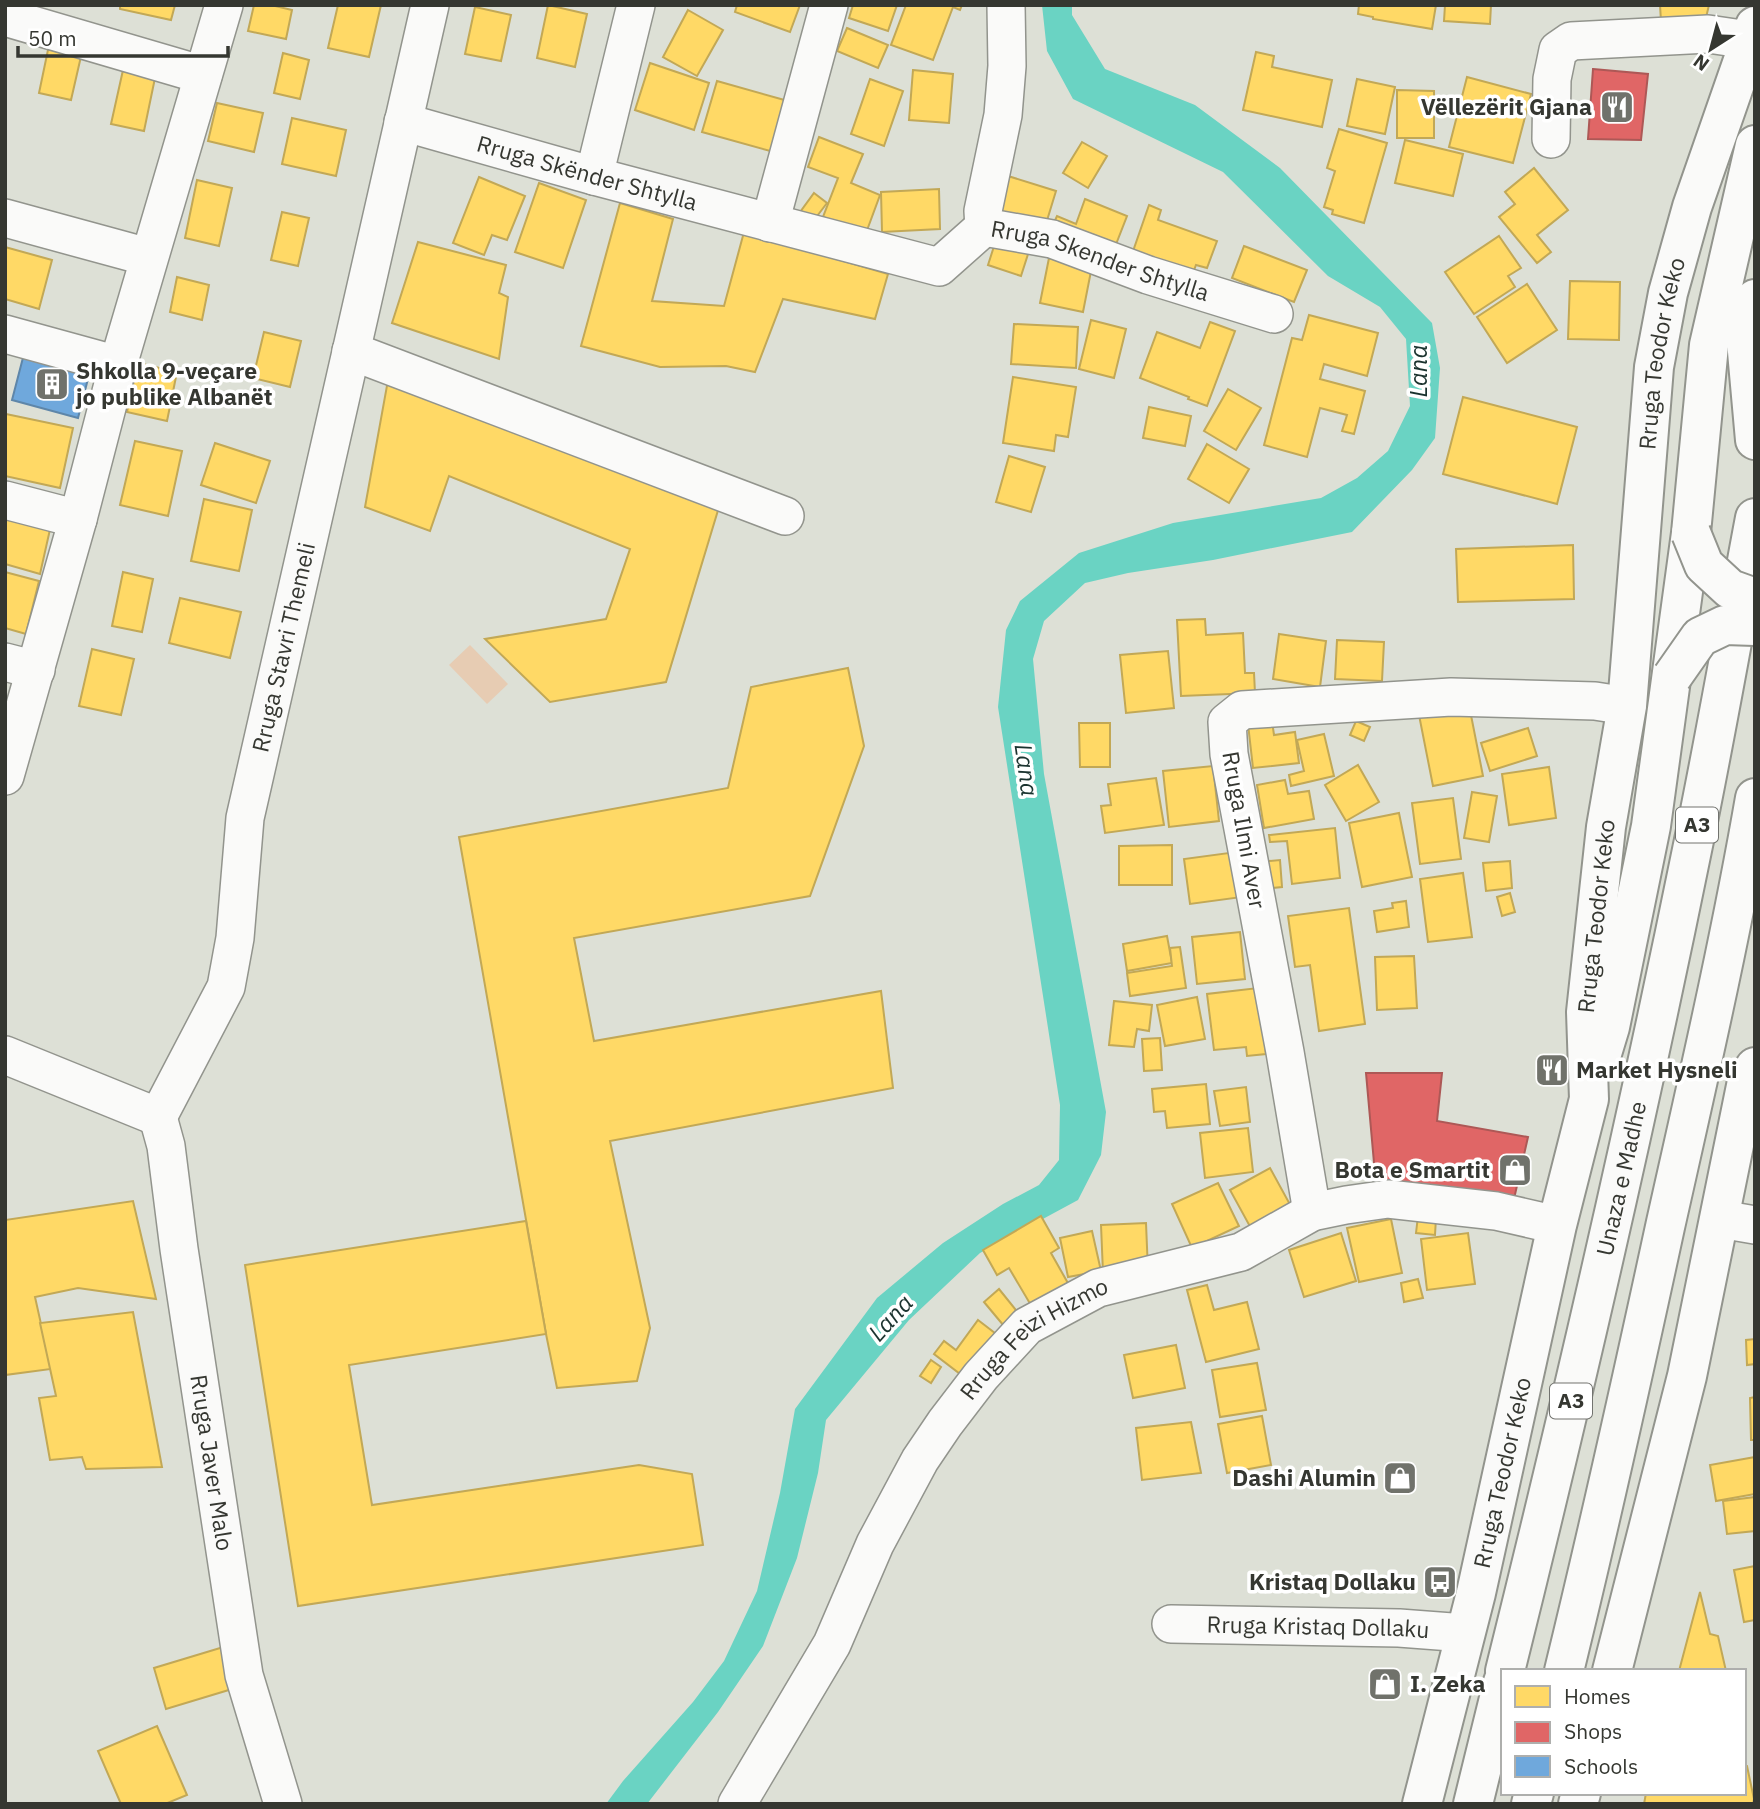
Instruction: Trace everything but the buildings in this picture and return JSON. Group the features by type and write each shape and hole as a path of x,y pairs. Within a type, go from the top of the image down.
{"main road":[{"name":"Rruga Teodor Keko","path":"1422,1804 1465,1633 1557,1225 1589,1099 1586,1012 1606,827 1627,706 1654,367 1668,293 1692,207 1752,33"},
{"path":"1589,1099 1610,1027 1651,826 1692,533 1709,345 1755,145"},
{"path":"1755,299 1746,340 1755,440"},
{"name":"Unaza e Madhe","path":"1506,1669 1560,1449 1635,1117 1693,848 1755,518"},
{"path":"1692,533 1704,565 1730,589 1755,598"},
{"path":"1672,677 1700,637 1725,625 1755,626"},
{"name":"A3","path":"1564,1669 1594,1550 1696,1090 1735,908 1755,797"},
{"path":"1613,1669 1687,1376 1737,1222 1755,1044"},
{"path":"1473,1804 1501,1690"}],"street":[{"path":"5,776 21,666 78,519 148,257 224,5"},
{"name":"Rruga Stavri Themeli","path":"158,1118 226,987 235,938 245,818 430,5"},
{"path":"594,176 636,5"},
{"path":"770,223 829,5"},
{"path":"984,227 983,211 1003,116 1006,5"},
{"path":"5,17 203,75"},
{"path":"1551,139 1552,79 1558,50 1571,41 1652,20 1708,34 1752,33"},
{"name":"Rruga Skënder Shtylla","path":"402,122 939,267"},
{"path":"5,218 148,257"},
{"name":"Rruga Skender Shtylla","path":"939,267 984,227 1052,239 1148,275 1274,314"},
{"path":"5,334 118,365"},
{"path":"351,351 785,516"},
{"path":"5,500 78,519"},
{"name":"Rruga Ilmi Aver","path":"1312,1212 1283,1039 1229,754 1227,722 1242,710 1451,697 1595,701 1627,706"},
{"path":"5,1055 158,1118"},
{"name":"Rruga Javer Malo","path":"158,1118 166,1146 177,1236 244,1675 283,1804"},
{"name":"Rruga Feizi Hizmo","path":"737,1804 832,1644 875,1544 920,1460 944,1423 981,1376 1027,1326 1098,1288 1241,1252 1312,1212 1388,1199 1496,1211 1557,1225"},
{"name":"Rruga Kristaq Dollaku","path":"1171,1624 1399,1628 1465,1633"}],"shaded area":[{"path":"470,645 508,684 487,704 449,665"}],"water":[{"name":"Lana","path":"1042,5 1072,5 1072,15 1105,69 1195,105 1280,168 1432,323 1440,368 1435,438 1412,470 1352,532 1085,583 1044,621 1033,659 1044,774 1106,1112 1101,1155 1078,1200 980,1253 909,1320 826,1420 818,1473 797,1558 763,1646 718,1712 647,1804 606,1804 693,1702 724,1661 757,1591 780,1493 795,1409 877,1298 943,1243 1003,1204 1039,1185 1059,1160 1060,1105 998,707 1006,630 1020,601 1079,553 1173,523 1321,498 1357,478 1388,451 1410,406 1406,339 1380,307 1328,276 1223,172 1073,99 1047,51"}],"place":[{"name":"Vëllezërit Gjana","path":"1617,107"},
{"name":"Shkolla 9-veçare jo publike Albanët","path":"52,384"},
{"name":"Market Hysneli","path":"1552,1070"},
{"name":"Bota e Smartit","path":"1515,1170"},
{"name":"Dashi Alumin","path":"1400,1478"},
{"name":"Kristaq Dollaku","path":"1440,1582"},
{"name":"I. Zeka","path":"1385,1684"}]}
